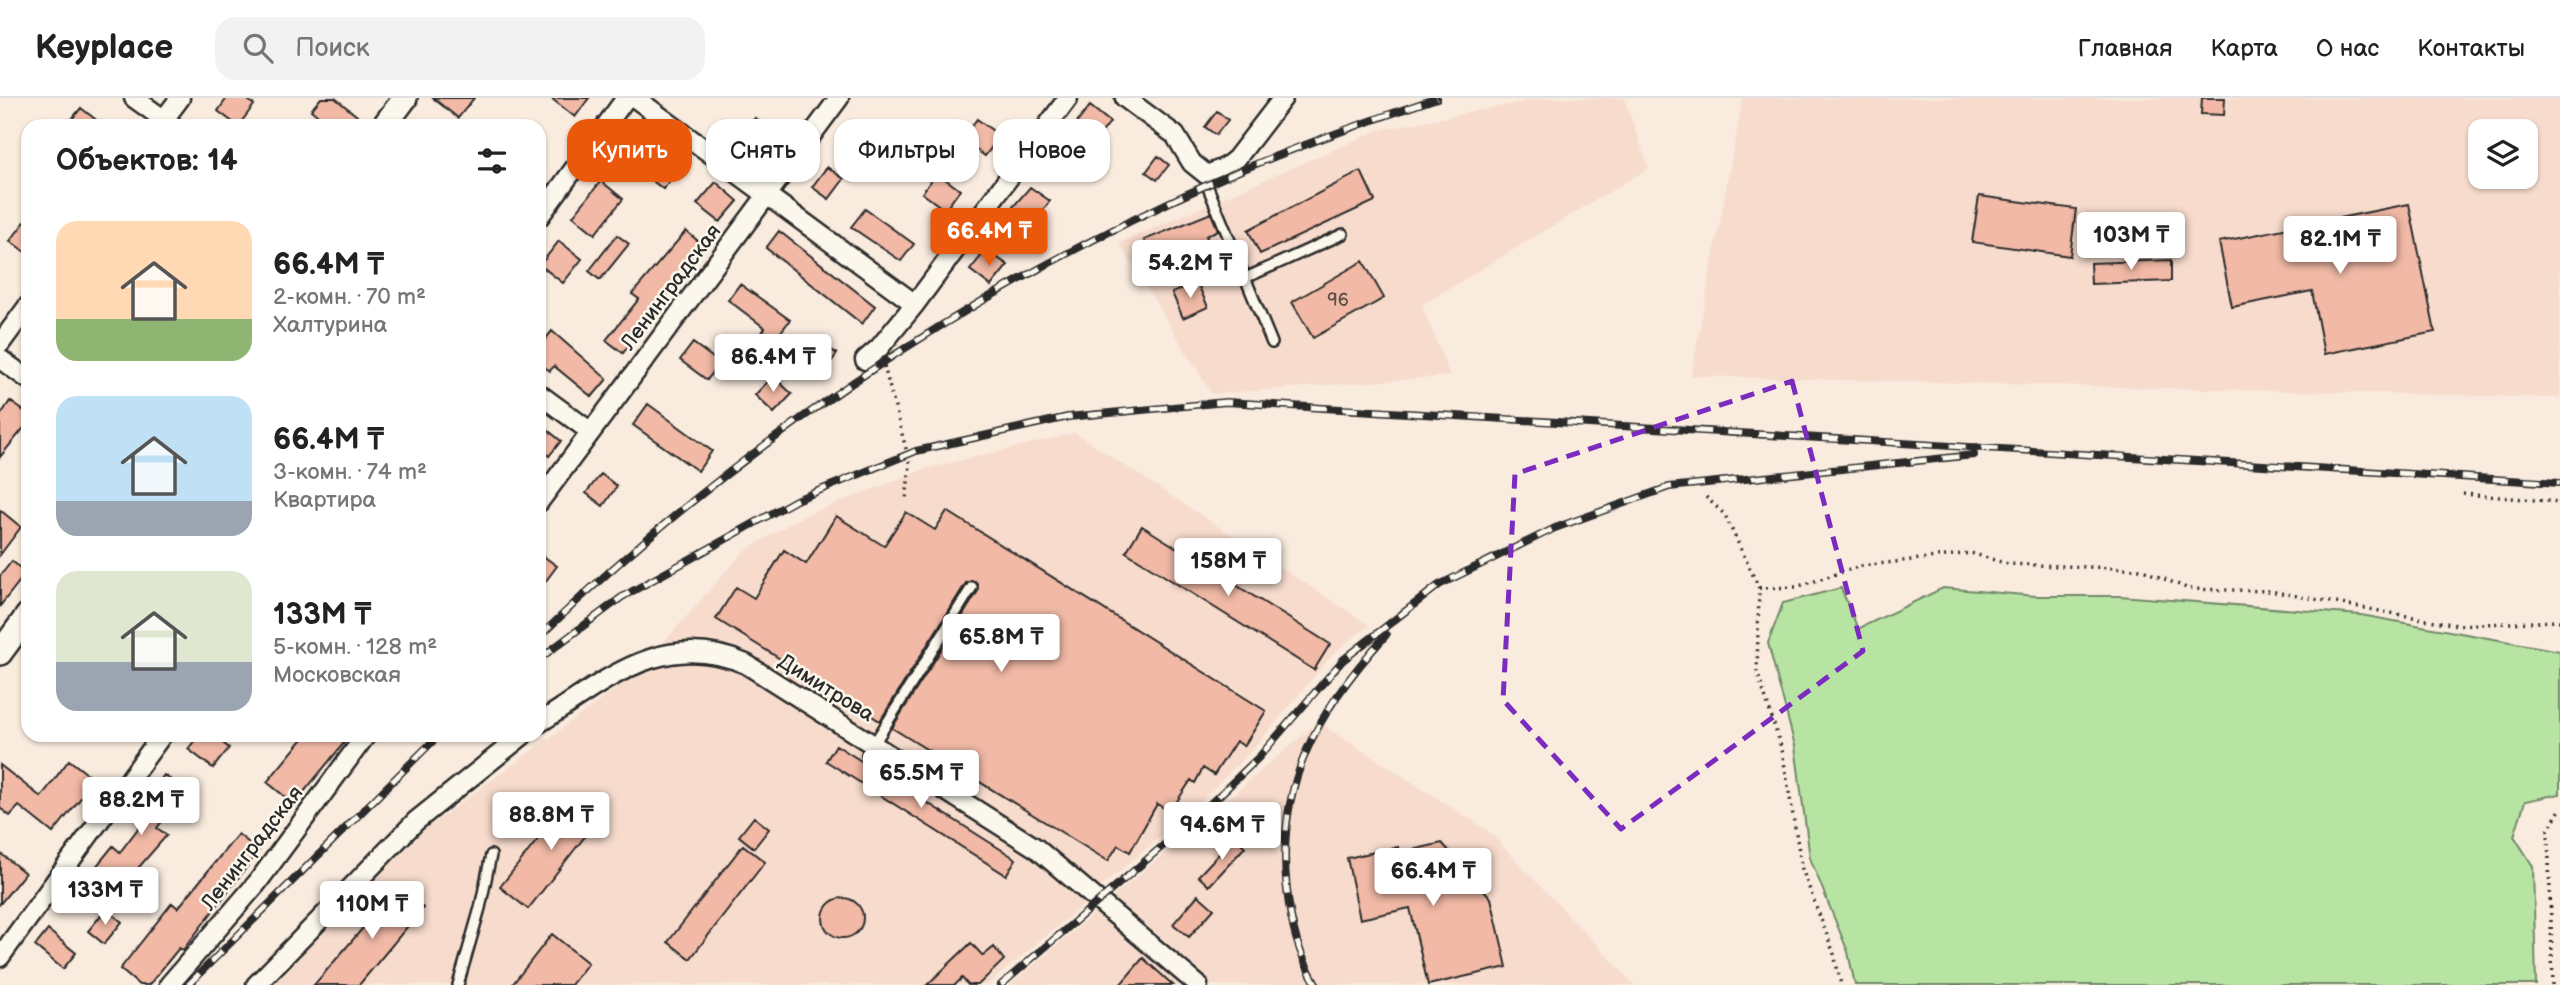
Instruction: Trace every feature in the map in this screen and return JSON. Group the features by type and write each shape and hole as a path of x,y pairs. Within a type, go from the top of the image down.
{"street":[{"path":"135,98 159,119"},
{"path":"168,119 180,98"},
{"path":"389,119 405,98"},
{"path":"546,207 626,98"},
{"path":"635,98 915,303"},
{"name":"Ленинградская","path":"546,493 839,98"},
{"path":"872,354 915,303 1069,98"},
{"path":"1125,98 1175,135 1192,163 1207,175 1226,167 1236,159 1283,98"},
{"path":"0,344 21,316"},
{"path":"0,359 21,374"},
{"path":"546,399 591,432"},
{"path":"0,653 21,624"},
{"name":"Димитрова","path":"546,719 625,669 685,650 719,652 746,664 870,750 1036,848 1198,985"},
{"path":"0,957 157,742"},
{"name":"Ленинградская","path":"170,985 257,883 361,742"},
{"path":"256,985 416,821 514,742"}],"lane":[{"path":"1207,175 1207,185 1243,279 1272,343"},
{"path":"1243,279 1343,234"},
{"path":"870,750 972,587"},
{"path":"458,985 480,908 491,855"}],"path":[{"path":"872,354 909,464 906,500"},
{"path":"2463,494 2560,502"},
{"path":"1706,497 1725,515 1759,588 1757,671 1782,751 1802,869 1834,954 1841,985"},
{"path":"1759,588 1796,587 1861,565 1971,553 2008,565 2140,569 2189,589 2270,591 2457,625 2560,621"},
{"path":"2553,985 2547,830 2560,810"}],"highlighted area":[{"path":"1792,381 1863,651 1621,829 1503,700 1515,474"}],"shaded area":[{"path":"1543,98 1624,98 1649,168 1422,305 1450,376 1212,394 1119,243 1379,130"},
{"path":"1743,98 2560,98 2560,398 1691,376"},
{"path":"1075,433 1369,625 1334,653 1254,748 1196,806 1096,891 748,658 719,646 686,642 658,649 743,552 801,517 925,469"},
{"path":"688,658 716,661 743,669 1033,853 1088,901 987,985 271,985 424,830 629,679 658,664"},
{"path":"1318,722 1487,830 1635,985 1010,985"}],"green space":[{"path":"1841,588 1858,629 1943,588 2036,596 2120,596 2361,615 2560,651 2560,794 2525,801 2514,836 2533,866 2536,985 1855,985 1848,952 1810,858 1795,746 1768,643 1783,603"}],"building":[{"path":"227,98 246,98 254,105 243,119 229,119 218,111"},
{"path":"321,98 335,98 357,116 355,119 322,119 311,110"},
{"path":"433,98 474,98 458,118"},
{"path":"551,98 589,98 575,117"},
{"path":"2202,98 2225,98 2224,115 2201,114"},
{"path":"1090,106 1106,119 1080,119"},
{"path":"81,108 95,119 72,119"},
{"path":"1217,111 1228,120 1216,135 1205,127"},
{"path":"979,120 993,131 993,145 985,156 979,152"},
{"path":"1158,156 1169,165 1157,180 1146,172"},
{"path":"827,167 834,172 834,182 842,182 829,199 812,187 816,182 820,182 820,176"},
{"path":"1361,171 1375,201 1260,254 1248,230"},
{"path":"600,182 623,199 595,234 573,216"},
{"path":"654,182 669,182 663,189"},
{"path":"716,182 738,201 720,222 697,204"},
{"path":"930,182 949,182 960,190 945,210 922,193"},
{"path":"1030,187 1050,201 1033,223 1012,208"},
{"path":"1979,196 2076,209 2070,256 1972,242"},
{"path":"2409,204 2435,332 2324,354 2312,291 2232,307 2219,242"},
{"path":"865,209 914,244 901,261 851,227"},
{"path":"1211,213 1218,230 1206,236 1208,240 1153,262 1144,240"},
{"path":"21,227 21,249 10,241"},
{"path":"686,231 704,246 623,353 606,340 639,299 632,294"},
{"path":"779,231 875,306 862,324 766,248"},
{"path":"617,235 629,244 600,280 589,271"},
{"path":"559,241 582,259 563,283 546,270 546,257"},
{"path":"986,250 1008,265 991,286 970,270"},
{"path":"2171,260 2171,281 2091,284 2090,263"},
{"path":"1363,261 1384,298 1313,338 1292,302"},
{"path":"1197,282 1208,307 1183,318 1172,293"},
{"path":"740,284 790,320 770,346 759,337 765,328 728,300"},
{"path":"552,331 607,379 592,397 554,366 550,371 546,368 546,338"},
{"path":"817,339 837,354 821,375 801,359"},
{"path":"693,343 720,363 707,380 680,360"},
{"path":"773,376 792,394 774,413 755,395"},
{"path":"10,401 21,409 21,432 0,457 0,416"},
{"path":"648,404 712,451 698,471 633,425"},
{"path":"546,429 561,441 549,456 546,454"},
{"path":"601,474 617,486 603,506 586,493"},
{"path":"0,510 21,527 0,555"},
{"path":"947,511 1266,711 1244,746 1236,741 1214,775 1203,768 1195,783 1191,780 1170,812 1157,804 1130,852 1118,845 1108,861 892,728 978,591 975,581 966,583 880,721 716,619 736,587 754,598 784,550 806,564 836,516 884,546 906,512 935,530"},
{"path":"1142,526 1330,644 1314,670 1126,552"},
{"path":"546,558 557,566 546,581"},
{"path":"12,561 21,569 21,579 0,606 0,576"},
{"path":"194,742 222,742 229,748 213,768 188,749"},
{"path":"300,742 344,743 294,804 267,782"},
{"path":"836,745 1016,859 1006,875 826,761"},
{"path":"69,760 95,780 53,833 19,806 10,816 0,808 0,765 41,797"},
{"path":"164,775 186,791 157,828 167,835 119,890 94,869 113,846 120,852 159,801 149,794"},
{"path":"574,794 601,816 528,909 500,887"},
{"path":"754,817 769,829 754,848 739,836"},
{"path":"238,834 259,851 183,950 179,948 149,985 139,985 120,969 172,903 178,908"},
{"path":"1235,837 1245,847 1209,886 1198,876"},
{"path":"1442,843 1491,898 1507,967 1428,985 1410,908 1360,919 1347,858 1398,847 1399,853"},
{"path":"743,845 765,862 690,959 668,942"},
{"path":"0,853 25,873 0,904"},
{"path":"398,887 423,908 359,985 314,985"},
{"path":"1198,895 1214,909 1189,937 1173,924"},
{"path":"843,898 851,899 857,904 862,910 862,926 857,932 851,937 843,938 835,937 829,932 824,926 823,918 824,910 829,904 835,899"},
{"path":"106,909 122,922 104,944 88,931"},
{"path":"48,930 76,953 63,969 35,946"},
{"path":"552,934 588,963 571,985 512,985"},
{"path":"971,943 983,956 994,947 1004,960 978,985 968,985 962,978 955,985 927,985"},
{"path":"1143,958 1173,985 1120,985"}],"railway":[{"path":"546,630 613,568 771,440 854,382 1027,275 1209,184 1322,138 1437,98"},
{"path":"546,654 622,597 796,500 916,451 1068,417 1226,402 2560,483"},
{"path":"1001,985 1201,813 1259,757 1343,660 1439,585 1555,528 1669,487 1974,455"},
{"path":"1317,985 1300,951 1291,915 1285,852 1288,817 1295,783 1321,721 1361,663 1386,635"},
{"path":"188,985 432,742"}]}
